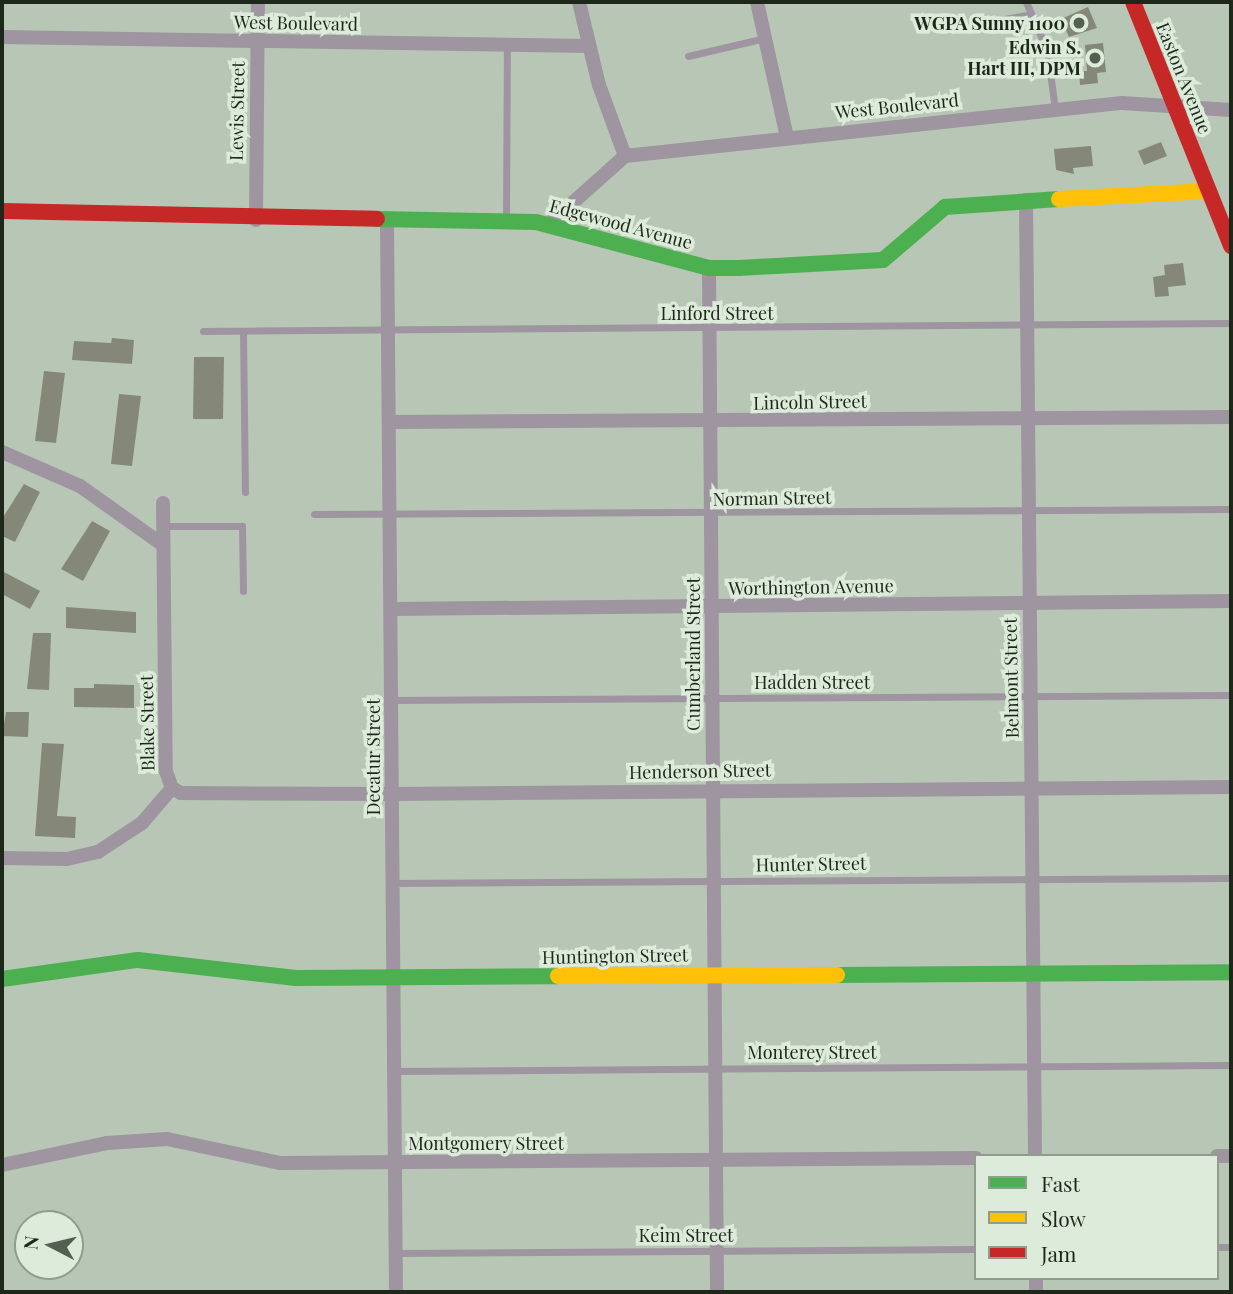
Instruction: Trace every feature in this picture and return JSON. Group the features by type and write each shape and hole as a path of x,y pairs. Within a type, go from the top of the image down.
{"street":[{"name":"Lewis Street","path":"256,220 258,2"},
{"path":"550,223 625,156 589,46 579,2"},
{"path":"757,2 787,137"},
{"name":"Easton Avenue","path":"1133,2 1231,246"},
{"name":"West Boulevard","path":"2,37 589,46"},
{"name":"West Boulevard","path":"625,156 1055,109 1174,103 1231,110"},
{"name":"Edgewood Avenue","path":"2,211 256,220 550,223 709,268 883,260 945,207 1209,191"},
{"name":"Belmont Street","path":"1026,201 1035,1154"},
{"name":"Decatur Street","path":"387,221 396,1292"},
{"name":"Cumberland Street","path":"709,268 717,1292"},
{"name":"Lincoln Street","path":"390,422 710,423 1231,417"},
{"path":"2,452 80,486 163,545"},
{"name":"Blake Street","path":"2,858 67,859 98,852 142,823 172,788 166,771 163,503"},
{"name":"Worthington Avenue","path":"391,609 1231,601"},
{"name":"Henderson Street","path":"172,788 181,793 392,794 1231,787"},
{"name":"Huntington Street","path":"2,979 138,960 264,976 393,978 1231,972"},
{"name":"Montgomery Street","path":"2,1165 107,1143 167,1139 280,1163 716,1162 974,1158"}],"lane":[{"path":"1026,2 1047,50 1055,109"},
{"path":"949,30 1031,14"},
{"path":"688,56 765,38"},
{"path":"506,222 507,46"},
{"name":"Linford Street","path":"203,331 1231,323"},
{"path":"243,331 245,492"},
{"name":"Norman Street","path":"314,514 390,516 1231,509"},
{"path":"163,526 242,526 243,591"},
{"name":"Hadden Street","path":"392,700 1231,695"},
{"name":"Hunter Street","path":"392,883 1231,878"},
{"name":"Monterey Street","path":"393,1071 1231,1065"},
{"name":"Keim Street","path":"396,1252 974,1248"}],"building":[{"name":"WGPA Sunny 1100","path":"1088,7 1097,28 1069,37 1061,19"},
{"name":"Edwin S. Hart III, DPM","path":"1103,43 1106,72 1097,73 1098,83 1080,85 1079,71 1087,71 1085,45"},
{"path":"1161,142 1167,156 1144,165 1138,151"},
{"path":"1091,146 1093,166 1073,168 1074,174 1056,170 1054,149"},
{"path":"1183,263 1186,285 1168,287 1169,296 1155,297 1153,277 1165,275 1164,265"},
{"path":"112,338 134,340 132,364 72,360 74,341 111,343"},
{"path":"194,357 224,357 223,419 193,419"},
{"path":"44,371 65,373 56,443 35,441"},
{"path":"119,394 141,396 132,466 111,464"},
{"path":"24,484 40,492 15,542 2,536 2,519"},
{"path":"92,521 110,531 83,581 61,569"},
{"path":"2,571 40,591 30,609 2,594"},
{"path":"66,607 136,612 136,633 66,628"},
{"path":"33,633 51,633 49,690 27,689"},
{"path":"94,684 134,685 134,708 74,707 74,688 94,688"},
{"path":"6,712 29,712 28,737 2,736"},
{"path":"42,743 64,744 57,816 76,817 75,838 35,836"}],"traffic: fast":[{"path":"377,219 536,222 709,268 739,268 883,260 945,207 1059,199"},
{"path":"2,979 138,960 296,978 558,976"},
{"path":"837,975 1231,972"}],"traffic: slow":[{"path":"1059,199 1209,191"},
{"path":"558,976 837,975"}],"traffic: jam":[{"path":"1133,2 1231,246"},
{"path":"2,211 377,219"}],"place":[{"name":"WGPA Sunny 1100","path":"1079,23"},
{"name":"Edwin S. Hart III, DPM","path":"1095,58"}]}
